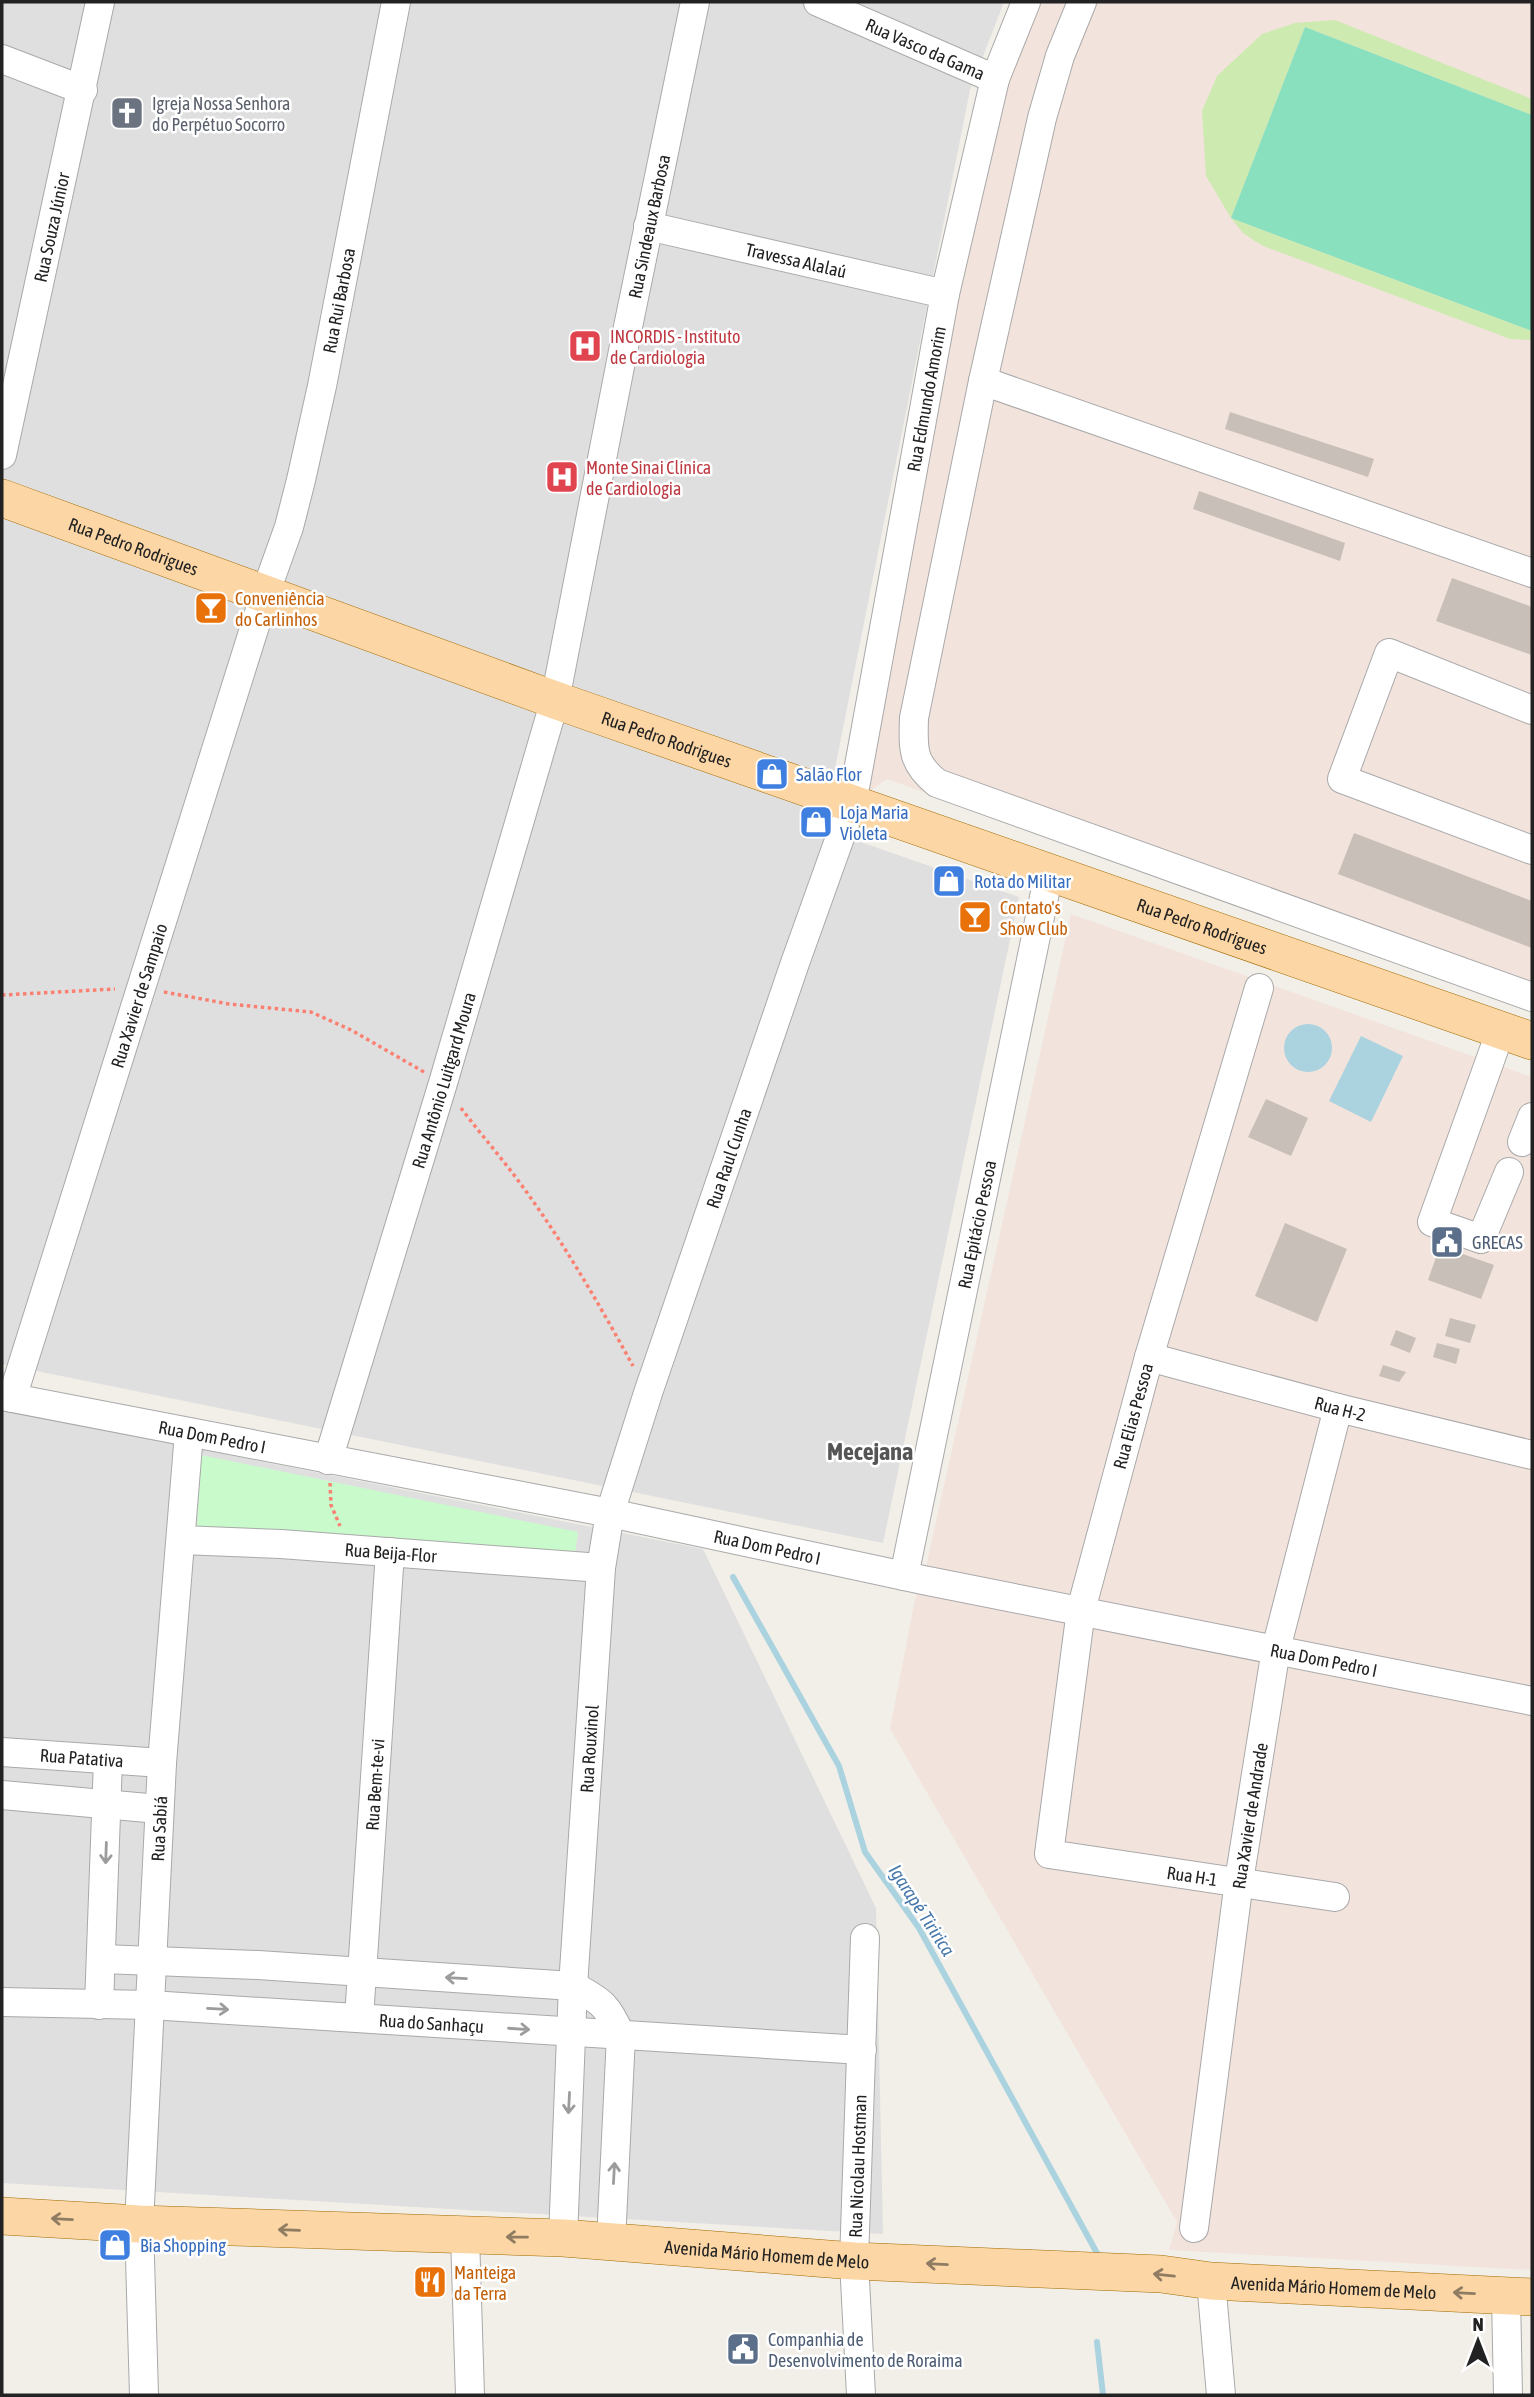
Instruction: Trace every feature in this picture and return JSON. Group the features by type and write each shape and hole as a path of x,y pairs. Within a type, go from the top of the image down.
{"main road":[{"name":"Rua Pedro Rodrigues","path":"2,498 555,700 1517,1036"},
{"name":"Avenida Mário Homem de Melo","path":"2,2216 139,2224 563,2238 854,2261 1161,2274 1211,2281 1519,2296"}],"street":[{"name":"Rua Souza Júnior","path":"2,454 100,2"},
{"name":"Rua Rui Barbosa","path":"265,594 289,527 316,413 396,2"},
{"name":"Rua Sindeaux Barbosa","path":"555,700 695,2"},
{"name":"Rua Vasco da Gama","path":"818,2 995,79"},
{"name":"Rua Edmundo Amorim","path":"852,804 945,294 995,79 1026,2"},
{"path":"1082,2 1060,56 1042,118 983,381 914,718 915,757 922,771 937,783 1532,997"},
{"path":"2,59 82,90"},
{"name":"Travessa Alalaú","path":"648,226 945,294"},
{"path":"983,381 1532,573"},
{"name":"Rua Xavier de Sampaio","path":"7,1397 141,988 265,594"},
{"path":"1532,710 1389,653 1342,779 1532,850"},
{"name":"Rua Antônio Luitgard Moura","path":"328,1460 443,1083 555,700"},
{"name":"Rua Raul Cunha","path":"610,1513 648,1393 852,804"},
{"name":"Rua Epitácio Pessoa","path":"904,1576 1049,873"},
{"name":"Rua Elias Pessoa","path":"1049,1854 1081,1610 1149,1357 1259,988"},
{"path":"1509,1172 1481,1239 1432,1222 1517,1036"},
{"name":"Rua H-2","path":"1149,1357 1338,1408 1532,1455"},
{"name":"Rua Dom Pedro I","path":"7,1397 610,1513 904,1576 1532,1701"},
{"name":"Rua Xavier de Andrade","path":"1194,2228 1239,1881 1276,1649 1338,1408"},
{"name":"Rua Sabiá","path":"144,2395 139,2224 159,1809 189,1433"},
{"name":"Rua Rouxinol","path":"563,2238 573,1986 601,1568 610,1513"},
{"name":"Rua Beija-Flor","path":"181,1541 378,1551 601,1568"},
{"name":"Rua Bem-te-vi","path":"359,2018 378,1551"},
{"name":"Rua Patativa","path":"2,1752 162,1763"},
{"path":"99,2005 108,1760"},
{"path":"2,1795 159,1809"},
{"name":"Rua H-1","path":"1049,1854 1335,1897"},
{"name":"Rua Nicolau Hostman","path":"861,2395 854,2261 865,1937"},
{"path":"102,1959 258,1965 573,1986 597,1998 611,2013 621,2036 611,2241"},
{"name":"Rua do Sanhaçu","path":"2,2002 150,2005 862,2050"},
{"path":"466,2236 470,2395"},
{"path":"1211,2281 1221,2395"},
{"path":"1508,2395 1519,2296"}],"path":[{"path":"2,995 141,988 229,1004 311,1012 351,1030 443,1083 518,1180 559,1240 603,1310 648,1393"},
{"path":"328,1460 331,1505 337,1523 378,1551"}],"shaded area":[{"path":"2,2 1004,2 970,90 823,829 1019,897 883,1543 2,1364"},
{"path":"1026,2 1532,2 1532,1008 887,779 852,804 945,294"},
{"path":"1071,914 1532,1077 1532,2270 1169,2250 1177,2222 890,1729 915,1599 923,1580"},
{"path":"2,1410 703,1549 876,1908 883,2234 2,2183"}],"green space":[{"path":"1335,20 1532,99 1532,115 1305,27 1231,218 1206,176 1202,111 1217,76 1262,34 1295,23"},
{"path":"1305,27 1532,115 1532,331 1231,218"},
{"path":"1231,218 1532,331 1532,340 1510,339 1261,245 1243,233"},
{"path":"201,1455 578,1532 575,1555 197,1527"}],"water":[{"path":"1308,1024 1325,1031 1332,1048 1325,1065 1308,1072 1291,1065 1284,1048 1291,1031"},
{"path":"1361,1036 1403,1056 1371,1122 1329,1101"}],"building":[{"path":"1230,412 1374,459 1368,477 1225,429"},
{"path":"1199,491 1345,543 1340,561 1193,509"},
{"path":"1452,578 1532,607 1532,655 1436,621"},
{"path":"1354,833 1532,901 1532,948 1338,874"},
{"path":"1266,1099 1308,1118 1291,1156 1248,1137"},
{"path":"1285,1223 1347,1249 1317,1322 1255,1296"},
{"path":"1440,1246 1494,1265 1481,1299 1428,1280"},
{"path":"1450,1318 1476,1325 1470,1343 1445,1336"},
{"path":"1396,1330 1416,1338 1410,1353 1390,1345"},
{"path":"1437,1343 1460,1349 1456,1364 1433,1357"},
{"path":"1383,1365 1406,1372 1399,1382 1379,1376"}],"waterway":[{"name":"Igarapé Tiririca","path":"733,1577 839,1766 865,1852 919,1928 1098,2255"},
{"name":"Igarapé Tiririca","path":"1097,2342 1103,2395"}],"place":[{"name":"Igreja Nossa Senhora do Perpétuo Socorro","path":"127,113"},
{"name":"INCORDIS - Instituto de Cardiologia","path":"585,346"},
{"name":"Monte Sinai Clínica de Cardiologia","path":"562,477"},
{"name":"Conveniência do Carlinhos","path":"211,608"},
{"name":"Salão Flor","path":"772,774"},
{"name":"Loja Maria Violeta","path":"816,822"},
{"name":"Rota do Militar","path":"949,881"},
{"name":"Contato's Show Club","path":"975,917"},
{"name":"GRECAS","path":"1447,1242"},
{"name":"Bia Shopping","path":"115,2245"},
{"name":"Manteiga da Terra","path":"430,2282"},
{"name":"Companhia de Desenvolvimento de Roraima","path":"743,2349"}],"district":[{"name":"Mecejana","path":"870,1451"}]}
